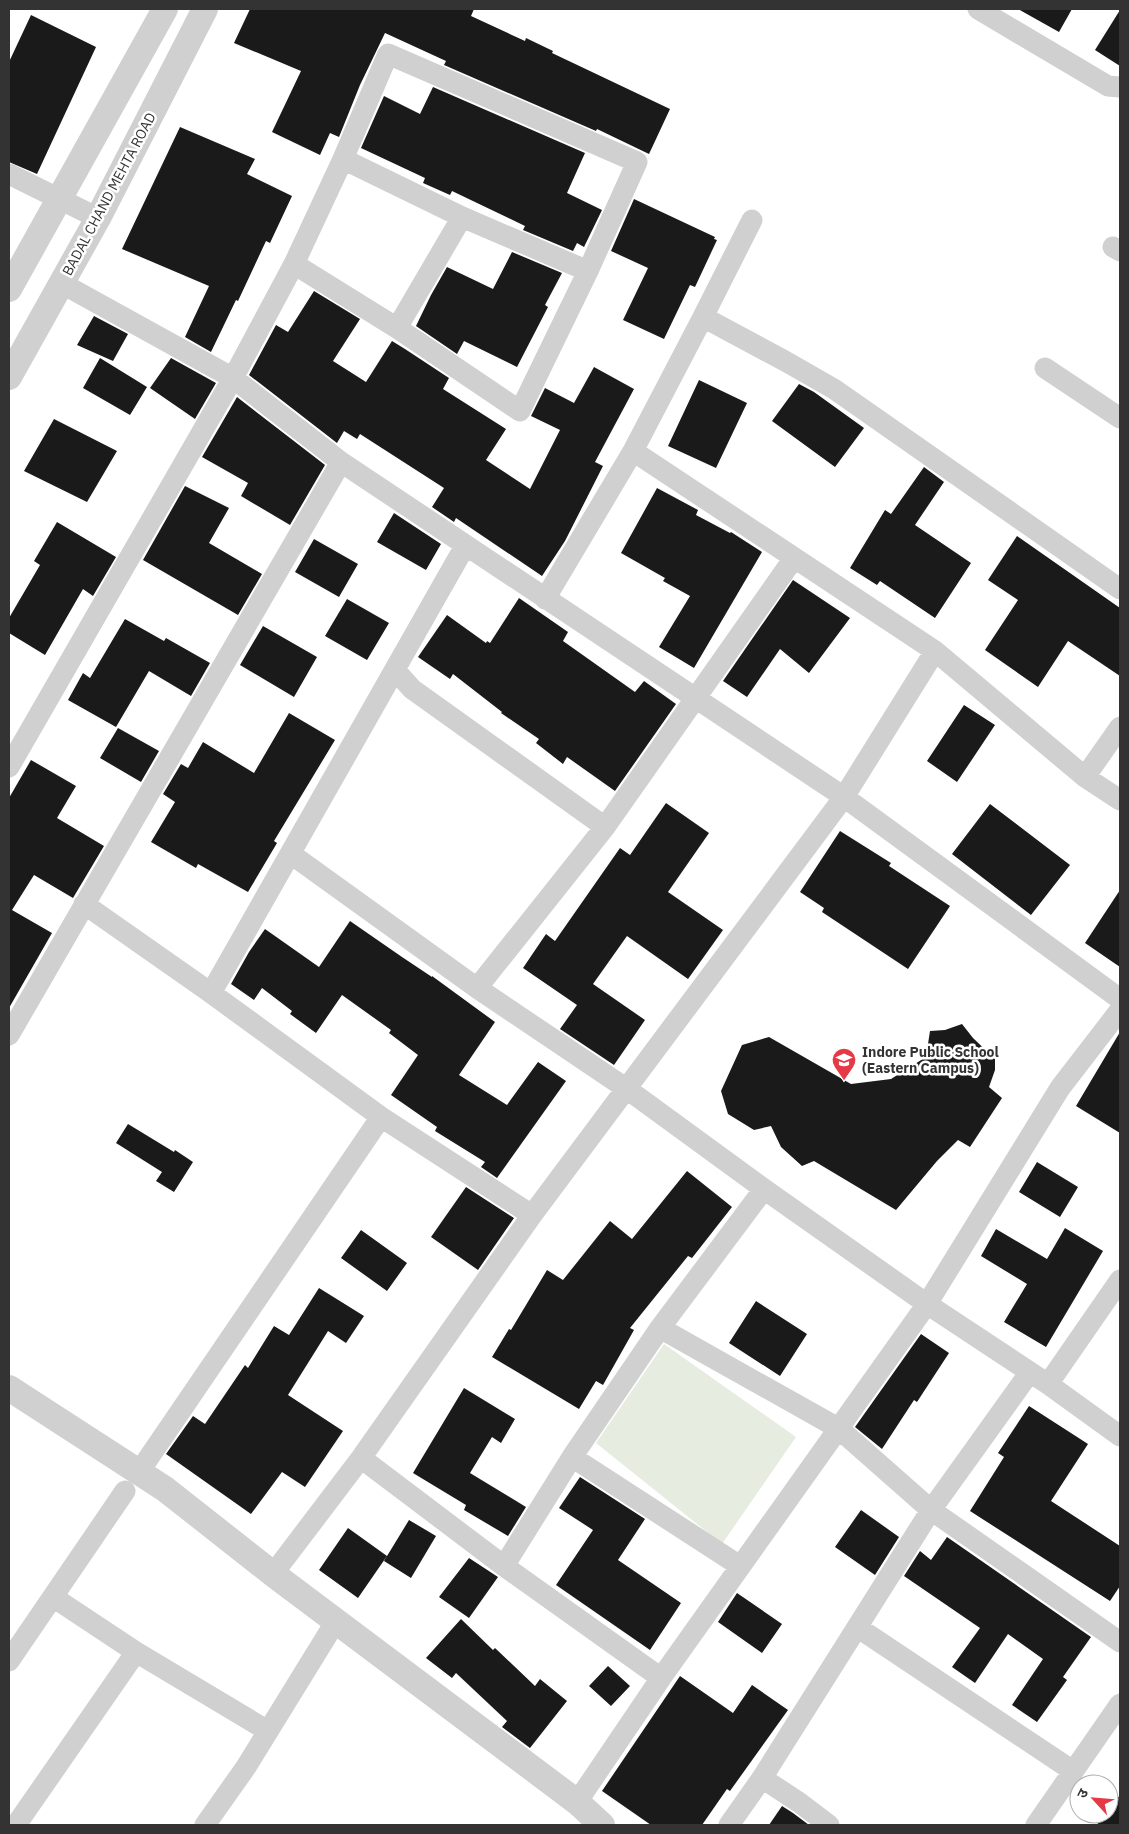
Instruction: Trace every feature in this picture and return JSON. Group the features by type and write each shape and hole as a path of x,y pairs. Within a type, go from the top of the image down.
{"street":[{"path":"9,289 165,9"},
{"name":"BADAL CHAND MEHTA ROAD","path":"9,377 98,218 206,9"},
{"path":"978,9 1108,86 1120,87"},
{"path":"9,766 233,378 294,264 343,159 388,54 637,162 588,271 520,411 397,328 294,264"},
{"path":"343,159 462,217 588,271"},
{"path":"9,174 98,218"},
{"path":"397,328 462,217"},
{"path":"545,599 632,451 752,220"},
{"path":"62,283 233,378 341,462 545,599 696,697 844,798 1120,999"},
{"path":"703,317 785,360 834,389 1120,589"},
{"path":"1045,368 1120,418"},
{"path":"632,451 935,651 1085,778 1120,800"},
{"path":"9,1035 341,462"},
{"path":"211,993 465,546"},
{"path":"478,988 605,827 794,558"},
{"path":"273,1574 361,1458 532,1215 844,798 935,651"},
{"path":"395,670 412,689 605,827"},
{"path":"1085,778 1120,727"},
{"path":"291,854 478,988 627,1089 927,1304 1048,1384 1120,1436"},
{"path":"84,904 211,993 381,1117 532,1215"},
{"path":"578,1802 660,1678 927,1304 1060,1088 1120,1010"},
{"path":"9,1661 381,1117"},
{"path":"504,1566 572,1458 660,1328 764,1189"},
{"path":"1048,1384 1120,1280"},
{"path":"660,1328 838,1428 931,1510 1120,1642"},
{"path":"729,1825 762,1778 931,1510 1030,1372"},
{"path":"9,1388 132,1481 165,1490 273,1574 578,1802 602,1825"},
{"path":"361,1458 504,1566 660,1678"},
{"path":"572,1458 740,1566"},
{"path":"53,1597 136,1652 268,1731"},
{"path":"205,1825 246,1767 336,1621"},
{"path":"857,1627 1073,1772"},
{"path":"16,1825 136,1652"},
{"path":"1036,1825 1120,1704"},
{"path":"762,1778 829,1825"}],"shaded area":[{"path":"664,1344 796,1437 722,1544 596,1443"}],"building":[{"path":"250,9 474,9 471,16 525,41 526,38 553,51 552,53 670,109 649,154 597,129 596,131 444,65 446,61 385,33 360,85 339,137 330,133 320,155 272,132 301,71 234,43"},
{"path":"1018,9 1072,9 1059,32"},
{"path":"1120,10 1120,66 1095,50"},
{"path":"31,15 96,47 37,174 9,162 9,62"},
{"path":"433,87 585,153 567,193 602,210 584,247 577,243 573,251 523,230 525,226 452,191 450,195 423,183 425,178 361,148 384,96 420,114"},
{"path":"180,127 255,159 247,174 292,196 270,243 266,241 238,301 236,300 211,352 185,337 209,286 122,249"},
{"path":"634,199 715,237 714,239 717,240 695,287 690,285 664,339 623,320 648,268 611,251"},
{"path":"512,252 562,273 545,305 548,307 517,367 464,341 457,354 416,326 447,267 493,289"},
{"path":"314,291 360,319 333,361 366,382 392,341 405,349 449,378 443,389 506,429 486,460 530,489 560,430 531,416 545,388 574,403 594,367 634,389 595,462 603,466 565,541 542,576 456,518 454,522 432,507 444,488 360,434 357,439 344,431 337,443 249,375 276,325 288,332"},
{"path":"94,316 128,334 113,361 77,345"},
{"path":"100,358 147,387 130,415 83,388"},
{"path":"171,358 216,383 195,419 150,388"},
{"path":"699,380 747,403 716,468 668,446"},
{"path":"799,384 814,392 864,428 835,467 772,421"},
{"path":"237,397 325,465 290,525 241,496 248,483 202,457"},
{"path":"54,419 117,451 87,502 24,471"},
{"path":"924,467 944,482 915,525 971,563 935,618 880,581 877,585 850,568 885,510 891,514"},
{"path":"185,486 229,508 209,543 262,574 238,615 143,560"},
{"path":"657,488 698,510 696,515 731,532 762,552 694,668 659,647 690,596 663,581 665,578 621,553"},
{"path":"394,513 441,544 426,570 377,542"},
{"path":"57,522 116,557 93,596 83,589 45,655 9,633 9,618 40,565 34,561"},
{"path":"1017,536 1120,608 1120,676 1068,641 1038,687 985,650 1018,600 988,580"},
{"path":"314,539 358,564 339,597 295,572"},
{"path":"793,580 850,618 809,673 780,649 747,697 723,681"},
{"path":"519,598 568,632 563,641 635,692 644,681 676,704 615,791 567,757 563,764 536,743 539,739 501,713 453,674 450,679 418,657 447,615 486,643 487,641 490,643"},
{"path":"347,599 389,623 367,660 325,636"},
{"path":"125,619 164,641 166,638 210,663 191,696 149,671 116,727 68,700 83,673 90,678"},
{"path":"263,626 317,657 294,697 240,665"},
{"path":"964,705 995,725 957,782 927,761"},
{"path":"289,713 335,740 274,841 277,843 248,892 198,864 196,868 151,842 175,802 163,794 181,764 188,768 203,742 254,773"},
{"path":"118,728 159,751 141,782 100,758"},
{"path":"31,760 76,786 57,818 104,846 73,898 34,875 12,910 52,933 9,1008 9,798"},
{"path":"666,803 709,833 668,892 723,930 688,979 627,936 593,984 645,1020 614,1065 560,1029 577,1005 523,968 546,934 555,941 620,848 630,855"},
{"path":"990,804 1070,865 1031,915 952,854"},
{"path":"840,831 891,863 889,866 950,906 908,969 822,912 824,908 800,892"},
{"path":"1120,890 1120,967 1085,943"},
{"path":"350,921 432,976 495,1022 459,1075 507,1105 538,1062 566,1081 497,1178 481,1167 485,1162 435,1131 437,1127 391,1095 418,1055 389,1033 391,1030 342,995 316,1033 290,1014 292,1011 262,988 254,1000 231,984 249,952 265,929 319,967"},
{"path":"962,1024 973,1038 995,1059 995,1070 989,1087 1002,1098 970,1147 958,1140 937,1161 896,1210 814,1161 802,1166 781,1147 771,1126 754,1130 728,1114 721,1091 742,1045 769,1037 851,1084 891,1079 926,1057 930,1031 945,1030"},
{"path":"1120,1032 1120,1133 1076,1106"},
{"path":"128,1124 193,1162 174,1192 156,1181 162,1172 116,1143"},
{"path":"1037,1162 1078,1187 1060,1217 1019,1192"},
{"path":"687,1171 732,1207 692,1258 688,1256 630,1328 634,1330 603,1385 596,1381 579,1409 492,1357 509,1329 511,1330 547,1270 563,1280 610,1221 632,1239"},
{"path":"466,1187 514,1218 478,1270 431,1237"},
{"path":"1065,1228 1103,1251 1046,1347 1004,1322 1027,1284 981,1256 996,1229 1047,1259"},
{"path":"361,1230 407,1263 387,1291 341,1258"},
{"path":"319,1288 364,1316 346,1343 328,1331 288,1395 343,1431 305,1487 282,1472 251,1514 166,1454 193,1416 205,1424 245,1365 248,1368 274,1326 289,1335"},
{"path":"756,1301 807,1334 780,1376 729,1343"},
{"path":"921,1334 949,1353 917,1402 914,1400 882,1449 855,1427"},
{"path":"464,1388 515,1419 501,1443 492,1437 470,1473 526,1507 508,1536 464,1510 466,1505 413,1473"},
{"path":"1029,1406 1088,1444 1051,1501 1120,1546 1120,1586 1110,1601 970,1511 1004,1457 998,1453"},
{"path":"580,1477 645,1519 618,1560 681,1603 650,1650 556,1585 593,1530 559,1508"},
{"path":"861,1510 899,1537 875,1575 835,1547"},
{"path":"409,1520 436,1536 411,1578 384,1561"},
{"path":"348,1528 387,1556 358,1598 319,1570"},
{"path":"947,1537 1091,1637 1063,1677 1067,1680 1037,1722 1012,1705 1043,1659 1008,1634 975,1683 952,1667 980,1628 904,1576 920,1551 931,1560"},
{"path":"469,1558 498,1577 469,1618 439,1597"},
{"path":"737,1593 782,1624 762,1653 718,1622"},
{"path":"461,1619 493,1650 495,1648 535,1686 540,1679 567,1701 530,1748 502,1727 507,1721 456,1673 452,1678 426,1658"},
{"path":"608,1666 630,1686 611,1706 589,1686"},
{"path":"680,1676 733,1713 752,1685 788,1710 730,1791 727,1789 702,1825 651,1825 602,1791"},
{"path":"1119,1797 1120,1825 1099,1824 1119,1824"},
{"path":"782,1806 793,1813 809,1825 769,1825"}],"place":[{"name":"Indore Public School (Eastern Campus)","path":"844,1081"}]}
